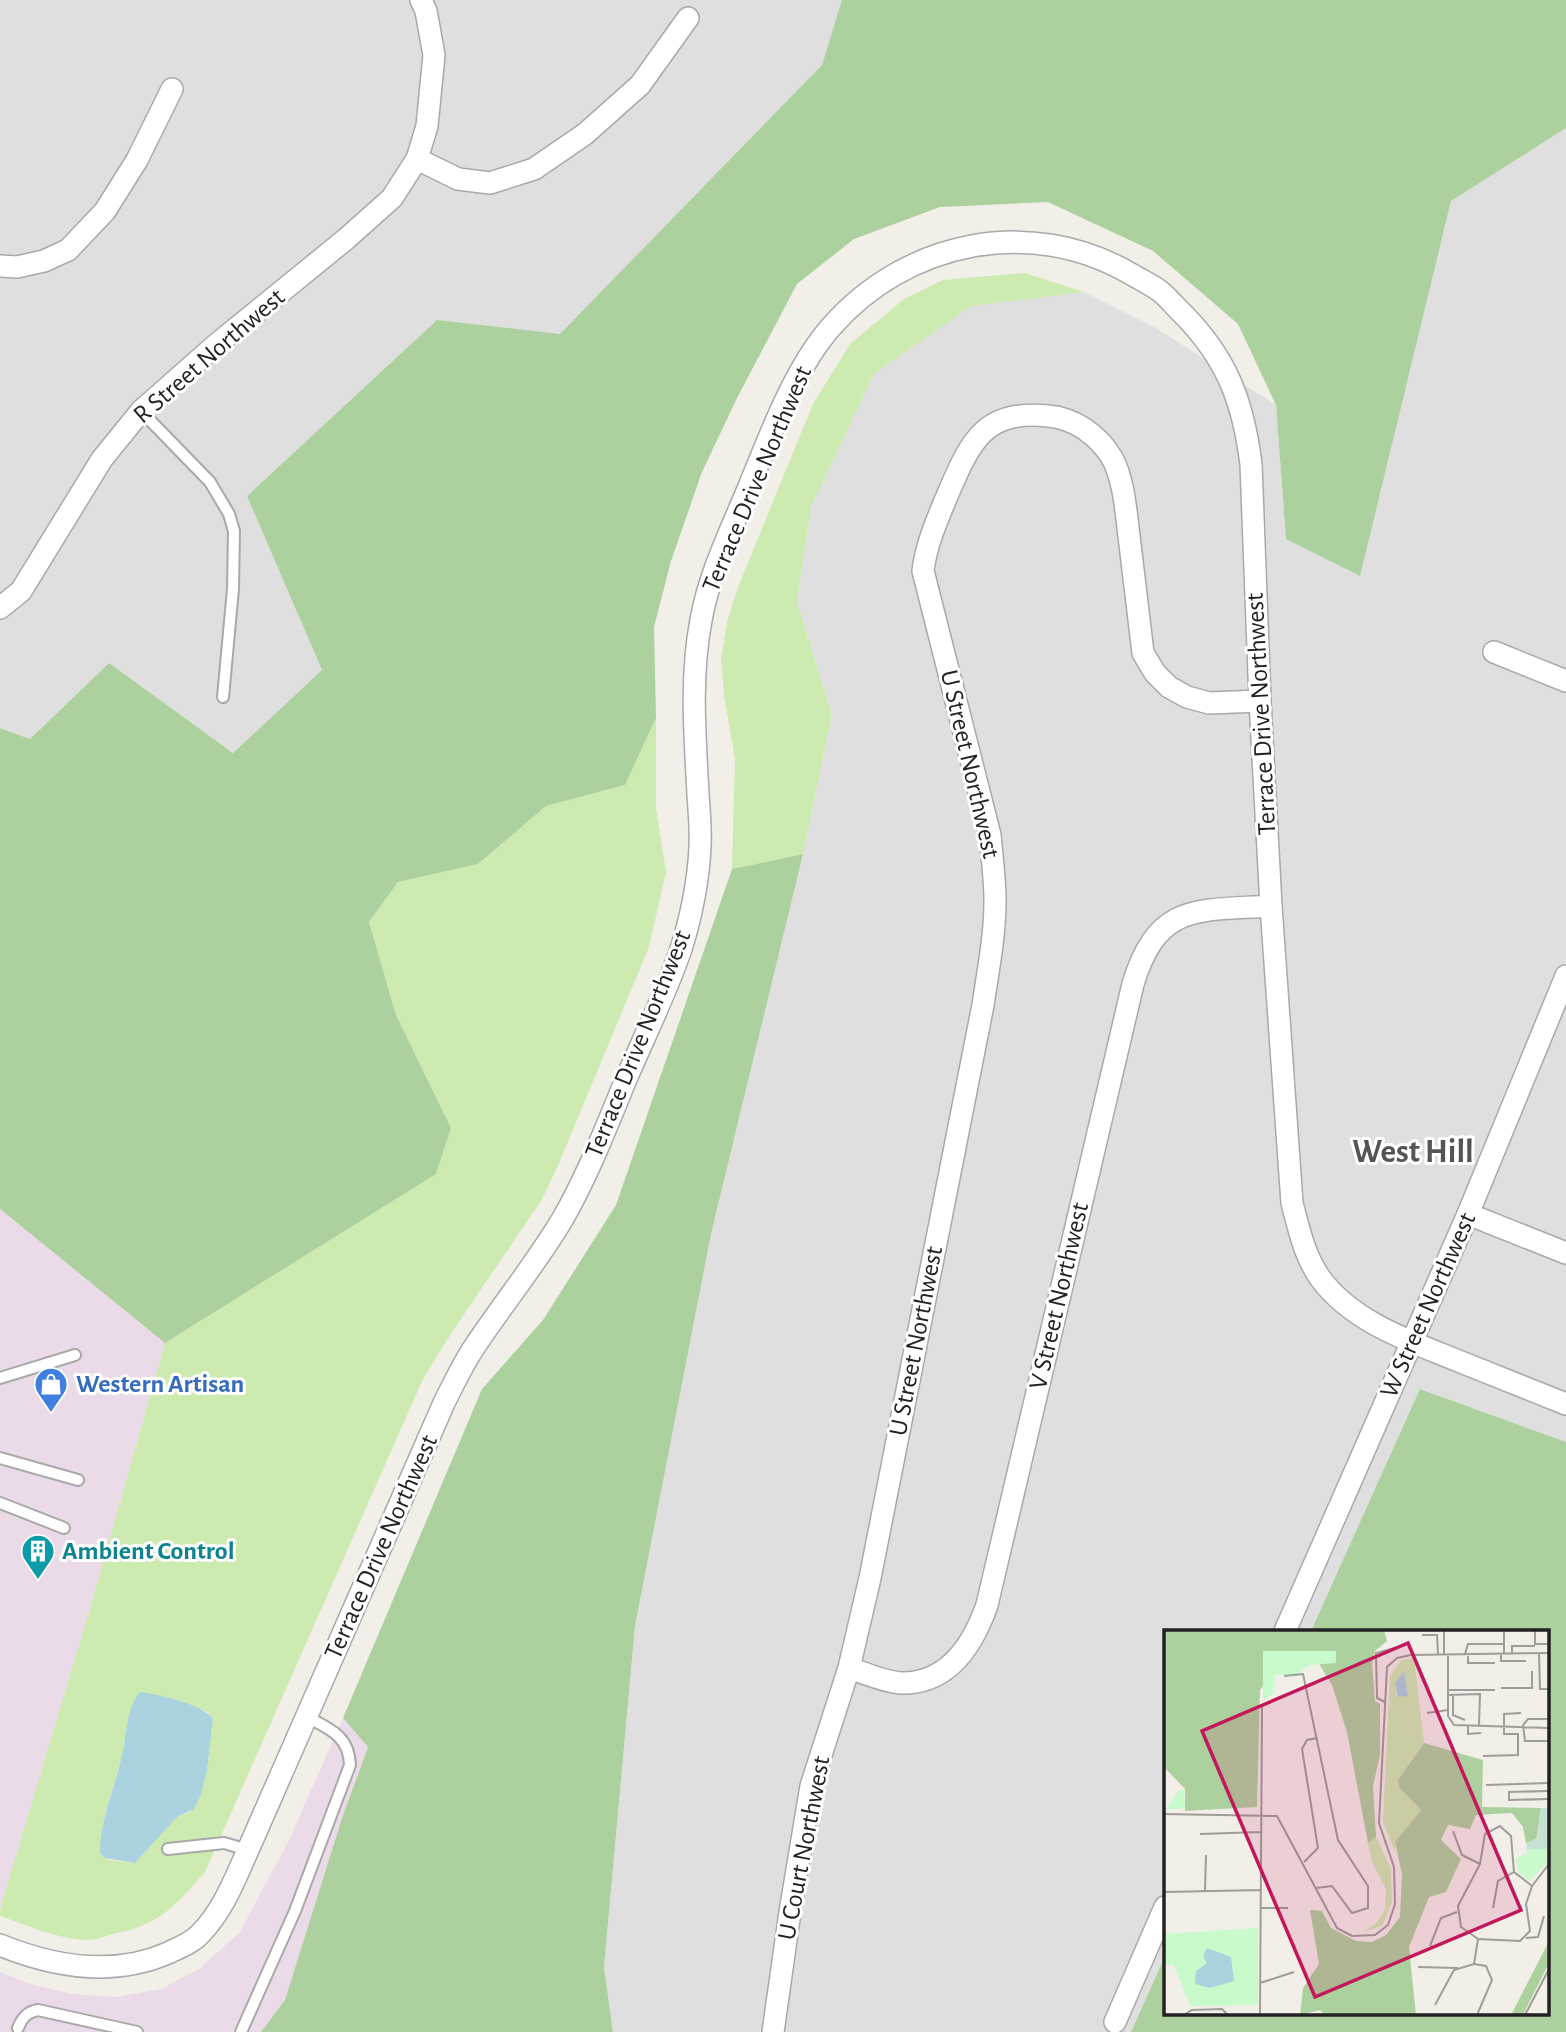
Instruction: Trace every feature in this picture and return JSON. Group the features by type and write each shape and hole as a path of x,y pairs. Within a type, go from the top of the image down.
{"street":[{"name":"R Street Northwest","path":"0,608 20,591 102,459 141,411 216,344 346,239 392,198 416,159 427,125 434,55 426,11 421,0"},
{"path":"416,159 458,179 490,183 534,169 585,134 640,85 688,18"},
{"path":"0,266 17,267 44,261 68,250 106,211 137,160 172,89"},
{"name":"Terrace Drive Northwest","path":"0,1945 74,1966 109,1967 149,1961 178,1949 199,1937 218,1913 444,1403 470,1352 544,1250 564,1217 583,1179 681,949 692,905 700,848 694,682 698,636 705,598 724,546 793,386 830,327 863,296 900,271 927,258 973,245 1009,241 1048,243 1087,254 1119,267 1161,292 1198,329 1221,362 1235,391 1247,430 1251,464 1271,906 1292,1203 1303,1244 1319,1276 1337,1298 1360,1315 1411,1342 1566,1404"},
{"name":"U Street Northwest","path":"849,1668 870,1578 983,1005 991,952 995,904 990,835 923,571 926,551 961,463 982,432 1004,418 1030,414 1059,417 1079,425 1102,442 1114,461 1123,494 1143,653 1155,673 1169,687 1187,697 1209,703 1260,701"},
{"path":"1494,652 1566,681"},
{"name":"V Street Northwest","path":"849,1668 898,1683 915,1682 947,1669 960,1657 980,1626 1140,959 1151,940 1165,925 1182,916 1204,910 1271,906"},
{"name":"W Street Northwest","path":"1285,1630 1468,1214 1566,976"},
{"path":"1468,1214 1566,1254"},
{"name":"U Court Northwest","path":"774,2032 811,1786 849,1668"},
{"path":"1115,2022 1164,1909"}],"lane":[{"path":"141,411 209,482 229,514 234,531 233,589 223,697"},
{"path":"0,1378 75,1355"},
{"path":"0,1458 78,1480"},
{"path":"0,1503 64,1528"},
{"path":"241,2032 295,1911 351,1765 350,1755 342,1739 332,1730 307,1717"},
{"path":"168,1849 224,1843 248,1850"},
{"path":"18,2028 28,2013 38,2010 137,2032"}],"shaded area":[{"path":"0,0 843,0 822,65 560,335 437,320 247,496 322,670 233,753 109,663 30,739 0,728"},
{"path":"1566,128 1566,1442 1421,1389 1311,1630 1164,1630 1164,1958 1131,2032 613,2032 604,1967 635,1626 711,1234 803,854 832,715 797,602 811,507 874,374 971,305 1084,292 1156,328 1276,405 1286,538 1359,576 1451,201"},
{"path":"0,1209 165,1343 91,1605 0,1909"},
{"path":"343,1718 368,1746 343,1815 285,2000 261,2032 0,2032 0,1972 30,1984 72,1994 116,1997 161,1989 199,1969 240,1932 290,1838"}],"green space":[{"path":"842,0 1566,0 1566,128 1451,201 1360,576 1286,539 1276,405 1238,324 1153,251 1048,202 940,207 854,239 797,284 737,398 702,472 671,561 654,627 656,718 625,785 546,806 478,864 398,882 369,922 396,1015 451,1128 436,1174 165,1343 0,1209 0,728 30,739 109,663 233,753 322,670 247,496 437,320 560,334 822,65"},
{"path":"1025,273 1084,292 971,306 874,374 811,507 797,602 832,715 803,854 732,869 735,759 724,696 721,659 727,622 738,587 813,404 850,344 904,299 943,280"},
{"path":"656,718 656,808 666,872 649,947 541,1201 423,1379 205,1872 164,1914 141,1926 96,1939 55,1935 0,1916 165,1343 436,1174 451,1128 396,1015 369,922 398,882 478,864 546,806 625,785","holes":["170,1699 208,1712 213,1719 207,1771 190,1812 177,1817 135,1863 105,1858 100,1853 102,1829 130,1715"]},
{"path":"803,854 711,1234 635,1626 604,1967 613,2032 261,2032 285,2000 343,1815 368,1747 343,1718 482,1389 543,1320 616,1205 732,869"},
{"path":"1420,1389 1566,1442 1566,2032 1131,2032 1164,1958 1164,2014 1548,2014 1548,1630 1311,1630"}],"water":[{"path":"140,1692 191,1705 213,1719 207,1771 194,1809 177,1817 135,1863 105,1858 100,1853 102,1828 122,1755 129,1714"}],"place":[{"name":"Western Artisan","path":"51,1414"},
{"name":"Ambient Control","path":"38,1581"}],"district":[{"name":"West Hill","path":"1413,1152"}]}
